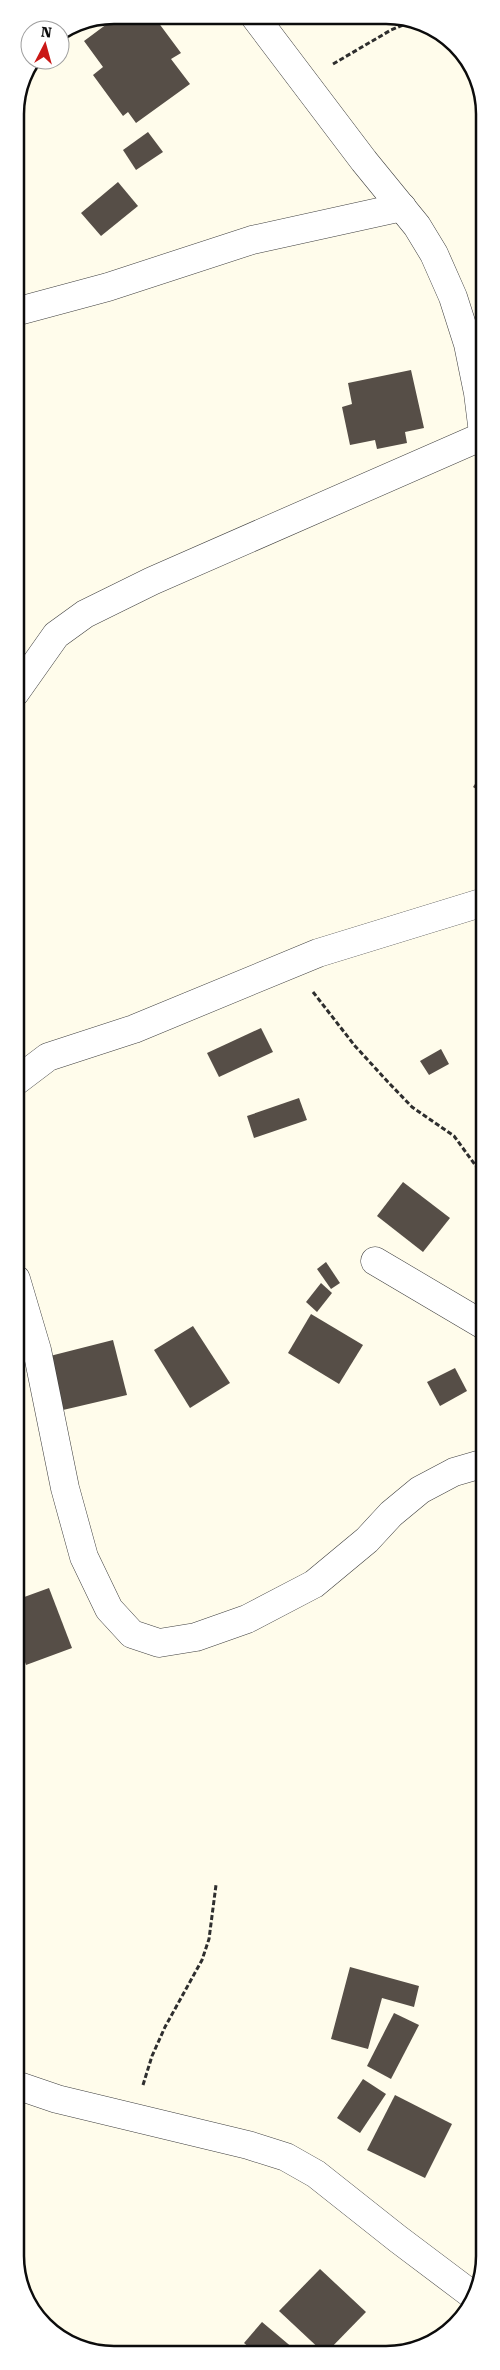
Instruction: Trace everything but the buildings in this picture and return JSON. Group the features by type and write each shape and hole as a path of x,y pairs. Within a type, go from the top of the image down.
{"street":[{"path":"260,24 364,161 417,226 434,254 452,297 468,344 476,383"},
{"path":"24,310 108,287 252,240 402,207"},
{"path":"24,680 56,635 85,614 152,581 476,441"},
{"path":"24,1076 48,1057 143,1025 318,953 476,904"},
{"path":"375,1261 476,1321"},
{"path":"24,1306 37,1350 65,1488 84,1557 109,1609 132,1634 159,1643 196,1637 247,1619 314,1584 368,1540 391,1514 420,1490 454,1472 476,1466"},
{"path":"24,2088 57,2099 240,2143 286,2157 316,2174 468,2291"}],"path":[{"path":"306,83 360,46 403,25"},
{"path":"291,964 355,1046 412,1107 454,1136 476,1166"},
{"path":"134,2119 152,2056 165,2027 202,1960 209,1939 216,1885"}]}
